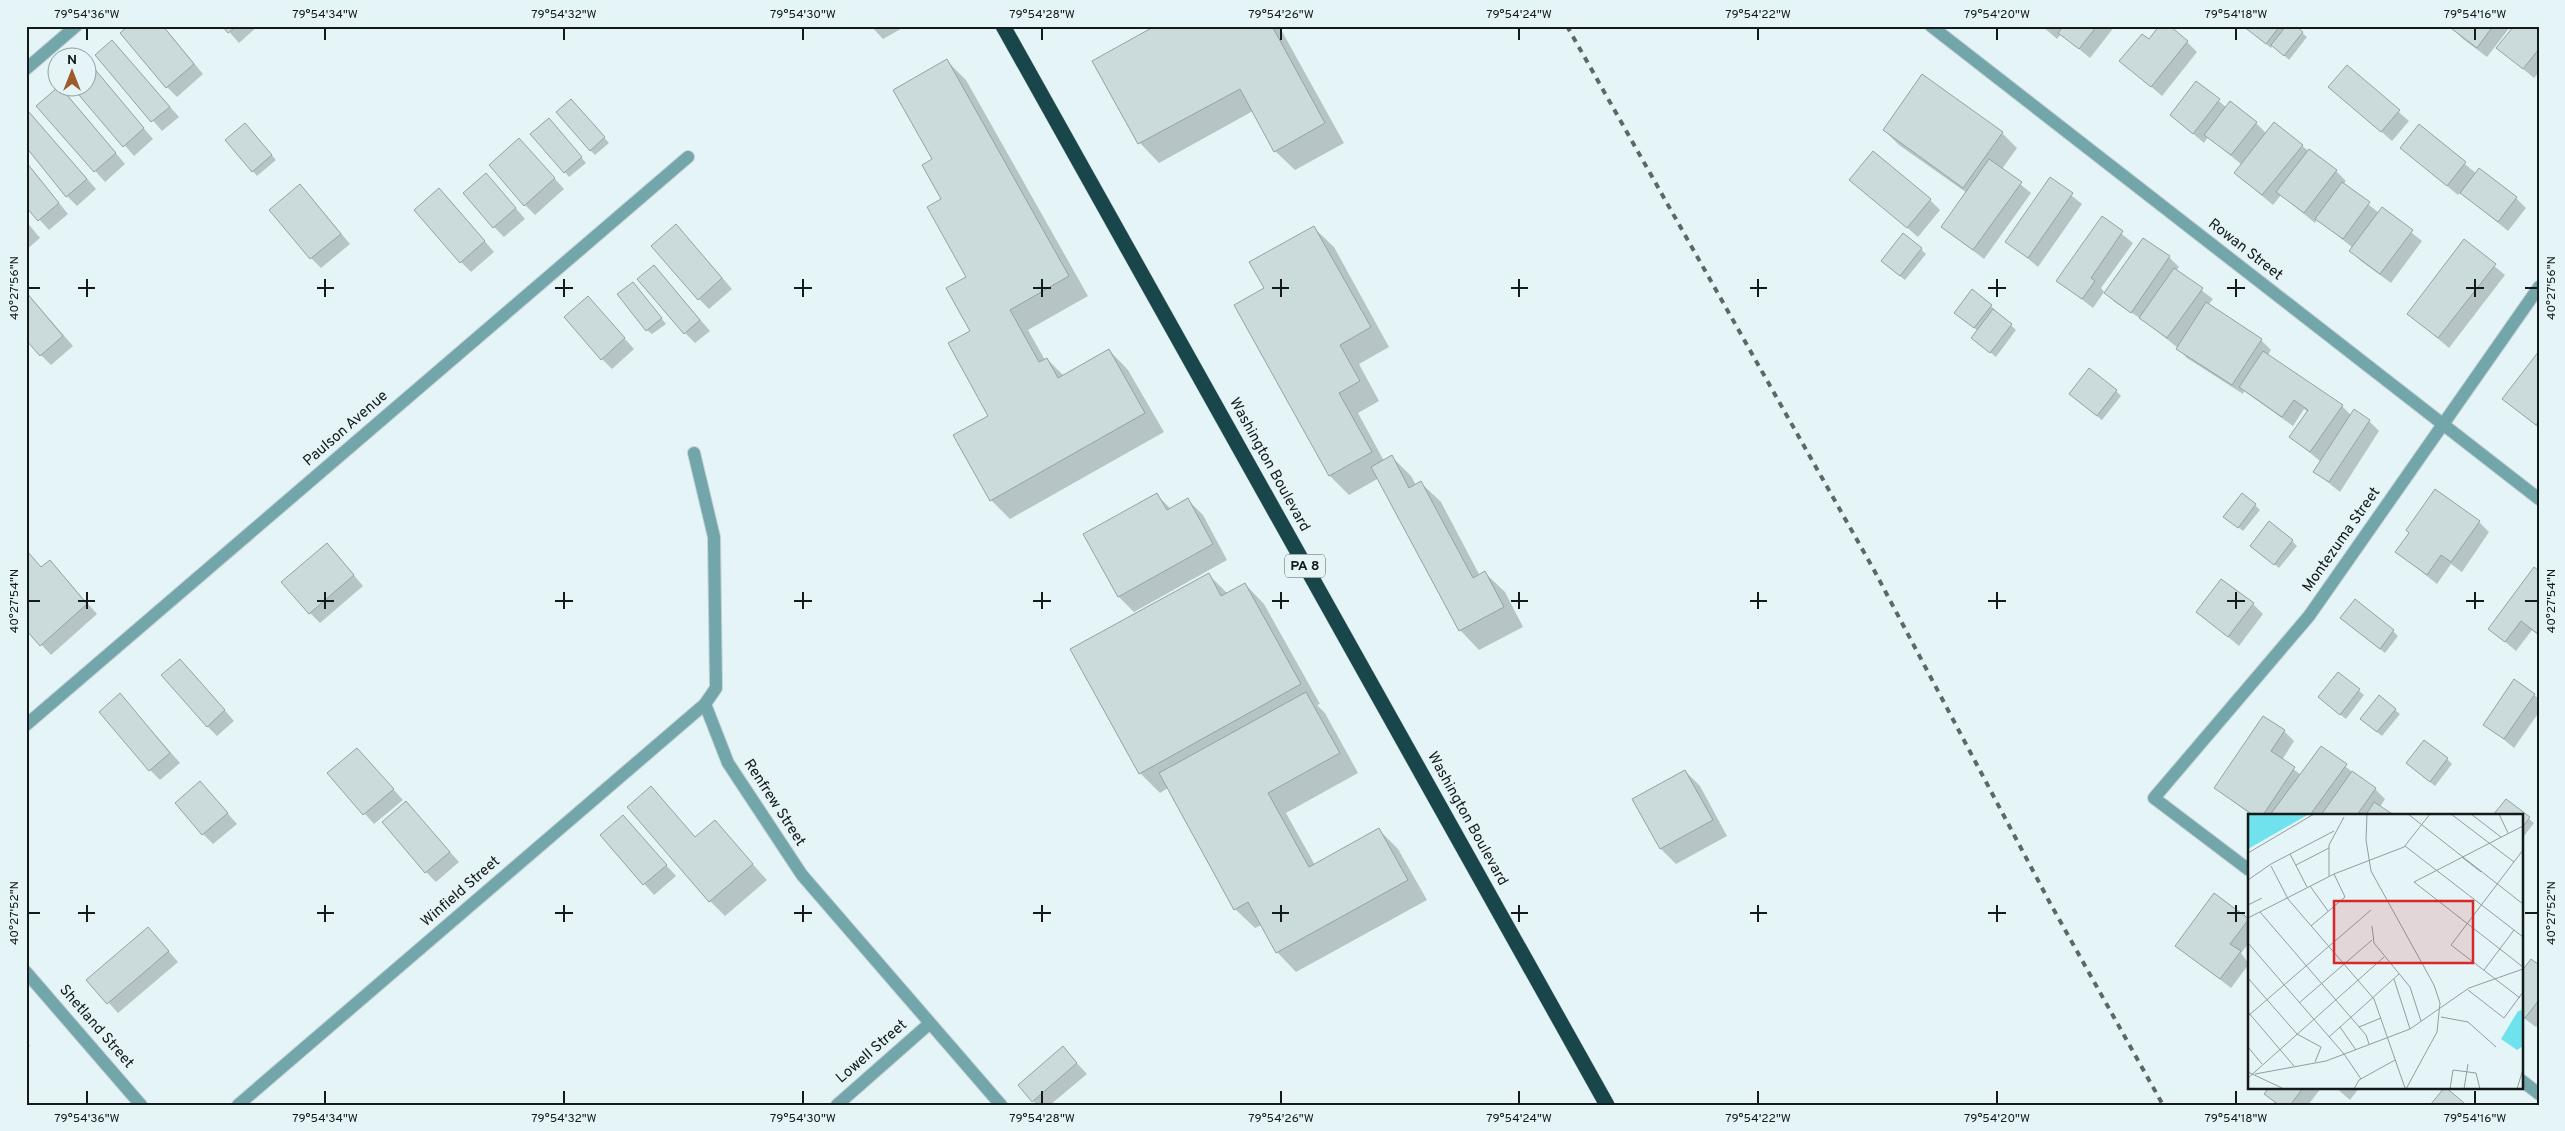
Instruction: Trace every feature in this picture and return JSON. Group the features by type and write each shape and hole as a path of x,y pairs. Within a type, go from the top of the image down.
{"highway":[{"name":"Washington Boulevard","path":"1003,26 1607,1105"}],"street":[{"path":"26,69 76,26"},
{"name":"Rowan Street","path":"1931,26 2441,424 2539,498"},
{"name":"Paulson Avenue","path":"26,725 688,157"},
{"name":"Montezuma Street","path":"2248,869 2154,798 2309,616 2441,424 2539,287"},
{"path":"694,453 714,537 716,688 705,704"},
{"name":"Renfrew Street","path":"705,704 728,763 802,875 1001,1105"},
{"name":"Winfield Street","path":"238,1105 705,704"},
{"name":"Shetland Street","path":"26,972 141,1105"},
{"name":"Lowell Street","path":"837,1105 929,1024"},
{"path":"2522,1081 2539,1094"}],"building":[{"path":"128,26 163,26 194,64 166,88 120,33"},
{"path":"222,26 237,26 228,33"},
{"path":"1155,26 1272,26 1325,123 1274,152 1240,89 1138,144 1092,61"},
{"path":"2063,26 2097,26 2079,49 2058,33"},
{"path":"2159,26 2170,26 2188,41 2151,87 2119,61 2142,34 2149,39"},
{"path":"2243,26 2280,26 2266,44"},
{"path":"2286,26 2296,26 2303,32 2284,56 2271,45"},
{"path":"2454,26 2493,26 2477,48 2452,29"},
{"path":"2514,26 2539,26 2539,49 2523,69 2496,48"},
{"path":"112,40 170,107 151,122 98,59 98,52"},
{"path":"947,59 1069,276 1010,310 1039,362 1047,358 1058,378 1109,349 1145,413 990,501 953,435 988,416 948,343 970,331 946,288 966,277 927,207 941,199 922,165 932,159 893,90"},
{"path":"2347,65 2400,110 2381,132 2328,87"},
{"path":"98,73 144,128 123,147 81,98 98,98"},
{"path":"1922,74 2003,132 1963,188 1883,130"},
{"path":"2196,81 2220,99 2193,134 2170,115"},
{"path":"48,96 48,98 69,98 116,153 94,172 36,106"},
{"path":"571,99 605,137 590,151 556,112"},
{"path":"2230,101 2257,122 2231,155 2204,135"},
{"path":"29,112 87,179 66,197 26,147 26,114"},
{"path":"549,118 582,157 564,173 530,134"},
{"path":"2274,122 2303,145 2262,195 2234,173"},
{"path":"245,123 272,155 252,172 225,140"},
{"path":"2419,124 2466,162 2447,186 2400,148"},
{"path":"519,138 555,178 524,206 489,165"},
{"path":"2309,149 2337,170 2304,213 2276,192"},
{"path":"1873,151 1931,199 1907,228 1849,180"},
{"path":"1989,159 2022,182 1973,250 1941,227"},
{"path":"26,162 59,203 38,221 26,207"},
{"path":"2479,168 2517,197 2498,222 2460,193"},
{"path":"486,173 516,208 493,228 463,193"},
{"path":"2050,177 2073,193 2028,258 2005,242"},
{"path":"2342,182 2370,202 2343,239 2315,219"},
{"path":"300,184 341,234 310,259 269,210"},
{"path":"439,188 485,241 460,263 414,210"},
{"path":"2382,207 2413,230 2380,274 2349,251"},
{"path":"2102,216 2123,231 2091,278 2095,281 2082,299 2056,281"},
{"path":"676,224 722,278 698,300 651,246"},
{"path":"1314,226 1371,327 1340,345 1360,381 1339,393 1372,452 1329,476 1234,305 1264,288 1249,262"},
{"path":"1903,233 1922,248 1900,276 1881,261"},
{"path":"2143,238 2170,256 2131,313 2104,293"},
{"path":"2464,239 2496,264 2438,338 2407,314"},
{"path":"654,265 700,320 684,334 637,279"},
{"path":"2174,268 2203,288 2167,338 2139,318"},
{"path":"633,282 662,318 646,331 617,294"},
{"path":"1972,289 1992,305 1974,328 1954,313"},
{"path":"26,292 63,336 40,356 26,340"},
{"path":"588,296 625,338 601,360 564,317"},
{"path":"2206,302 2262,339 2232,385 2176,349"},
{"path":"1993,309 2012,324 1990,353 1971,338"},
{"path":"2263,351 2343,405 2310,452 2289,437 2308,410 2294,400 2282,417 2239,387"},
{"path":"2539,351 2539,421 2536,425 2502,399"},
{"path":"2089,368 2117,390 2097,416 2069,394"},
{"path":"2354,409 2370,420 2329,482 2313,472"},
{"path":"1392,455 1409,488 1421,481 1473,578 1485,571 1504,607 1459,631 1371,467"},
{"path":"2435,489 2480,521 2451,562 2441,555 2427,575 2395,552 2409,533 2406,530"},
{"path":"1157,493 1167,510 1188,498 1213,544 1118,597 1083,534"},
{"path":"2242,493 2256,504 2238,528 2223,517"},
{"path":"2269,521 2293,540 2274,565 2250,546"},
{"path":"327,543 354,575 309,614 281,582"},
{"path":"27,551 41,567 50,560 87,604 40,646 26,630"},
{"path":"2534,567 2539,571 2539,635 2521,621 2505,642 2488,629"},
{"path":"1209,573 1221,596 1245,583 1301,684 1139,774 1070,649"},
{"path":"2221,579 2254,603 2228,637 2196,612"},
{"path":"2355,599 2394,630 2380,649 2340,618"},
{"path":"180,659 225,710 207,727 161,675"},
{"path":"2338,672 2360,689 2340,715 2318,697"},
{"path":"2514,679 2535,694 2504,739 2483,725"},
{"path":"1306,692 1340,753 1268,793 1309,867 1379,828 1408,880 1276,953 1248,902 1234,910 1159,773"},
{"path":"120,693 170,753 149,771 99,712"},
{"path":"2379,695 2396,709 2377,732 2360,719"},
{"path":"2263,716 2285,730 2271,751 2295,767 2264,814 2252,814 2214,788"},
{"path":"2424,740 2448,758 2430,782 2406,763"},
{"path":"2321,746 2347,764 2311,814 2271,814"},
{"path":"357,748 394,789 363,815 327,773"},
{"path":"1685,770 1713,820 1660,849 1632,799"},
{"path":"2352,771 2376,788 2358,814 2322,814"},
{"path":"200,781 228,813 202,835 175,803"},
{"path":"651,786 695,837 715,820 753,864 709,902 627,807"},
{"path":"2506,799 2530,817 2522,828 2522,814 2494,814"},
{"path":"406,801 450,852 425,873 382,822"},
{"path":"2374,802 2392,814 2367,814"},
{"path":"623,815 667,865 643,885 600,835"},
{"path":"2214,893 2248,918 2230,944 2241,951 2220,979 2175,946"},
{"path":"148,927 169,951 107,1004 86,980"},
{"path":"2531,959 2539,965 2539,1000 2525,1018 2522,1016 2522,971"},
{"path":"1063,1046 1077,1063 1032,1102 1018,1085"},
{"path":"2268,1088 2303,1088 2290,1105 2279,1105 2264,1094"},
{"path":"2446,1088 2466,1105 2430,1105"}],"railway":[{"path":"1567,26 1874,570 2050,903 2163,1105"}]}
